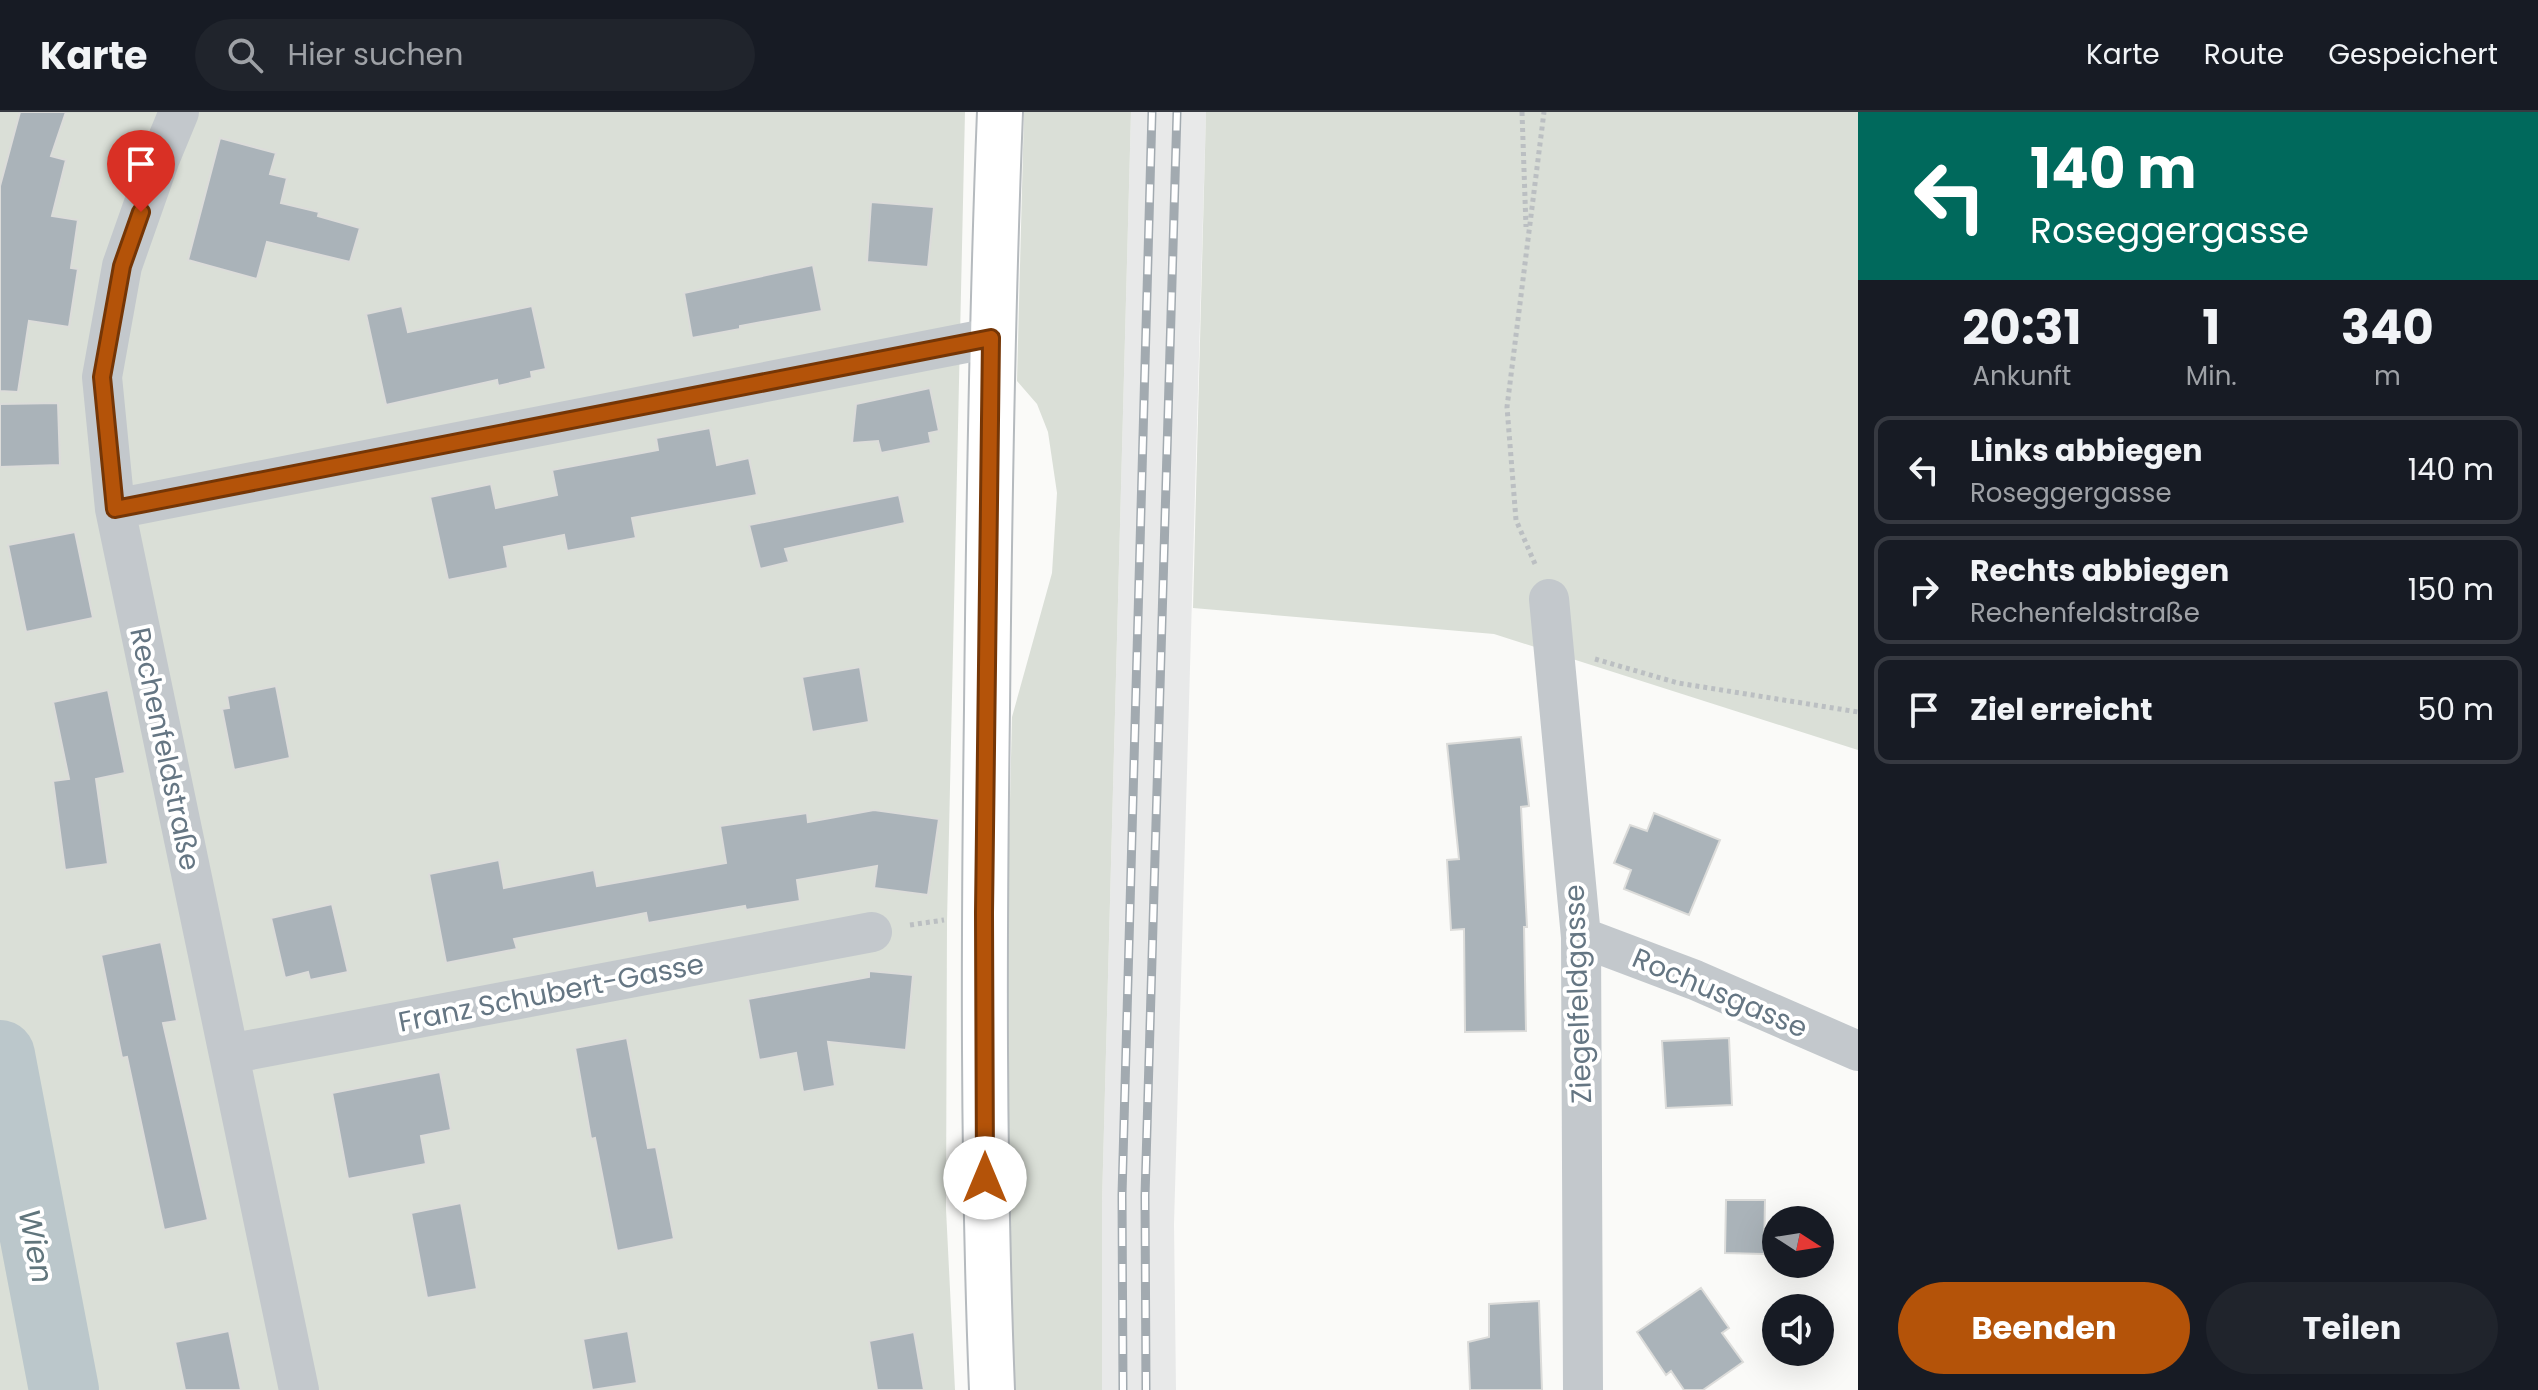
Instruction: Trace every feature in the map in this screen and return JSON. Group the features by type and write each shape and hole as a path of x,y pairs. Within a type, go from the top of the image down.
{"main road":[{"path":"992,1390 986,1237 984,913 991,338 1000,112"}],"street":[{"name":"Rechenfeldstraße","path":"179,112 122,266 102,377 115,509 299,1390"},
{"path":"115,509 991,338"},
{"name":"Ziegelfeldgasse","path":"1549,599 1581,937 1583,1390"},
{"name":"Franz Schubert-Gasse","path":"229,1054 872,932"},
{"name":"Rochusgasse","path":"1581,937 1695,980 1858,1051"}],"path":[{"path":"1522,112 1527,244"},
{"path":"1544,112 1507,407 1516,520 1549,599"},
{"path":"1555,659 1586,656 1678,683 1858,712"},
{"path":"872,932 984,913"}],"shaded area":[{"path":"0,112 965,112 947,922 946,1209 955,1390 0,1390"},
{"path":"1024,112 1131,112 1102,1203 1102,1390 1012,1390 1005,1008 1012,717 1052,573 1057,493 1048,432 1037,404 1017,381"},
{"path":"1131,112 1206,112 1174,1224 1176,1390 1102,1390 1102,1203"},
{"path":"1206,112 1858,112 1858,750 1494,634 1193,608"}],"building":[{"path":"20,112 66,112 51,156 66,160 52,216 78,220 71,268 78,269 69,327 29,321 18,392 0,391 0,186"},
{"path":"220,138 276,153 270,174 287,178 281,203 319,212 318,216 360,228 350,262 267,242 257,279 188,260"},
{"path":"871,202 934,207 928,267 867,262"},
{"path":"813,265 822,311 692,338 684,293"},
{"path":"402,306 408,332 532,306 546,369 531,372 532,378 498,386 497,380 386,405 366,314"},
{"path":"930,388 939,431 929,433 931,443 881,453 878,441 852,443 856,404"},
{"path":"58,403 60,465 0,467 0,404"},
{"path":"710,428 717,465 749,458 757,495 632,518 636,538 567,551 564,535 504,547 508,568 448,580 430,497 491,484 496,508 557,495 552,470 658,450 656,438"},
{"path":"899,495 905,523 785,549 789,562 760,569 749,525"},
{"path":"75,532 93,618 26,632 8,545"},
{"path":"860,667 869,722 812,732 802,677"},
{"path":"276,686 290,758 234,770 222,709 229,708 227,696"},
{"path":"108,690 125,773 96,779 108,864 65,870 53,781 69,779 53,702"},
{"path":"1521,737 1529,806 1521,807 1527,927 1524,927 1526,1031 1465,1032 1464,929 1451,930 1447,860 1459,859 1447,744"},
{"path":"874,810 939,819 928,895 874,888 877,866 797,880 800,901 746,910 745,906 648,923 646,913 514,939 517,949 446,963 429,874 499,860 504,888 594,870 597,886 726,863 720,826 807,813 808,822"},
{"path":"1654,813 1720,840 1689,915 1624,889 1631,870 1614,863 1630,825 1647,831"},
{"path":"332,904 348,972 310,980 308,972 285,978 271,918"},
{"path":"161,942 177,1021 163,1023 208,1220 164,1230 127,1057 122,1058 101,955"},
{"path":"869,971 913,975 906,1050 828,1042 835,1086 803,1092 796,1053 759,1060 748,999 869,977"},
{"path":"627,1038 648,1148 656,1147 674,1239 617,1251 595,1138 591,1139 575,1048"},
{"path":"1729,1038 1732,1105 1666,1108 1662,1041"},
{"path":"440,1072 451,1130 421,1136 426,1164 348,1179 332,1093"},
{"path":"1726,1200 1765,1200 1765,1206 1762,1206 1762,1254 1725,1253"},
{"path":"461,1203 477,1289 427,1298 411,1213"},
{"path":"1701,1288 1729,1328 1722,1333 1743,1362 1703,1390 1684,1390 1671,1371 1666,1375 1637,1332"},
{"path":"1539,1301 1542,1390 1470,1390 1468,1342 1489,1337 1489,1304"},
{"path":"229,1331 241,1390 185,1390 175,1342"},
{"path":"628,1331 637,1383 592,1390 583,1339"},
{"path":"914,1332 924,1390 877,1390 869,1341"}],"waterway":[{"name":"Wien","path":"0,1055 64,1390"}],"railway":[{"path":"1123,1390 1122,1195 1152,112"},
{"path":"1146,1390 1145,1196 1177,112"}],"route":[{"path":"141,212 122,266 102,377 115,509 991,338 984,913 985,1178"}]}
